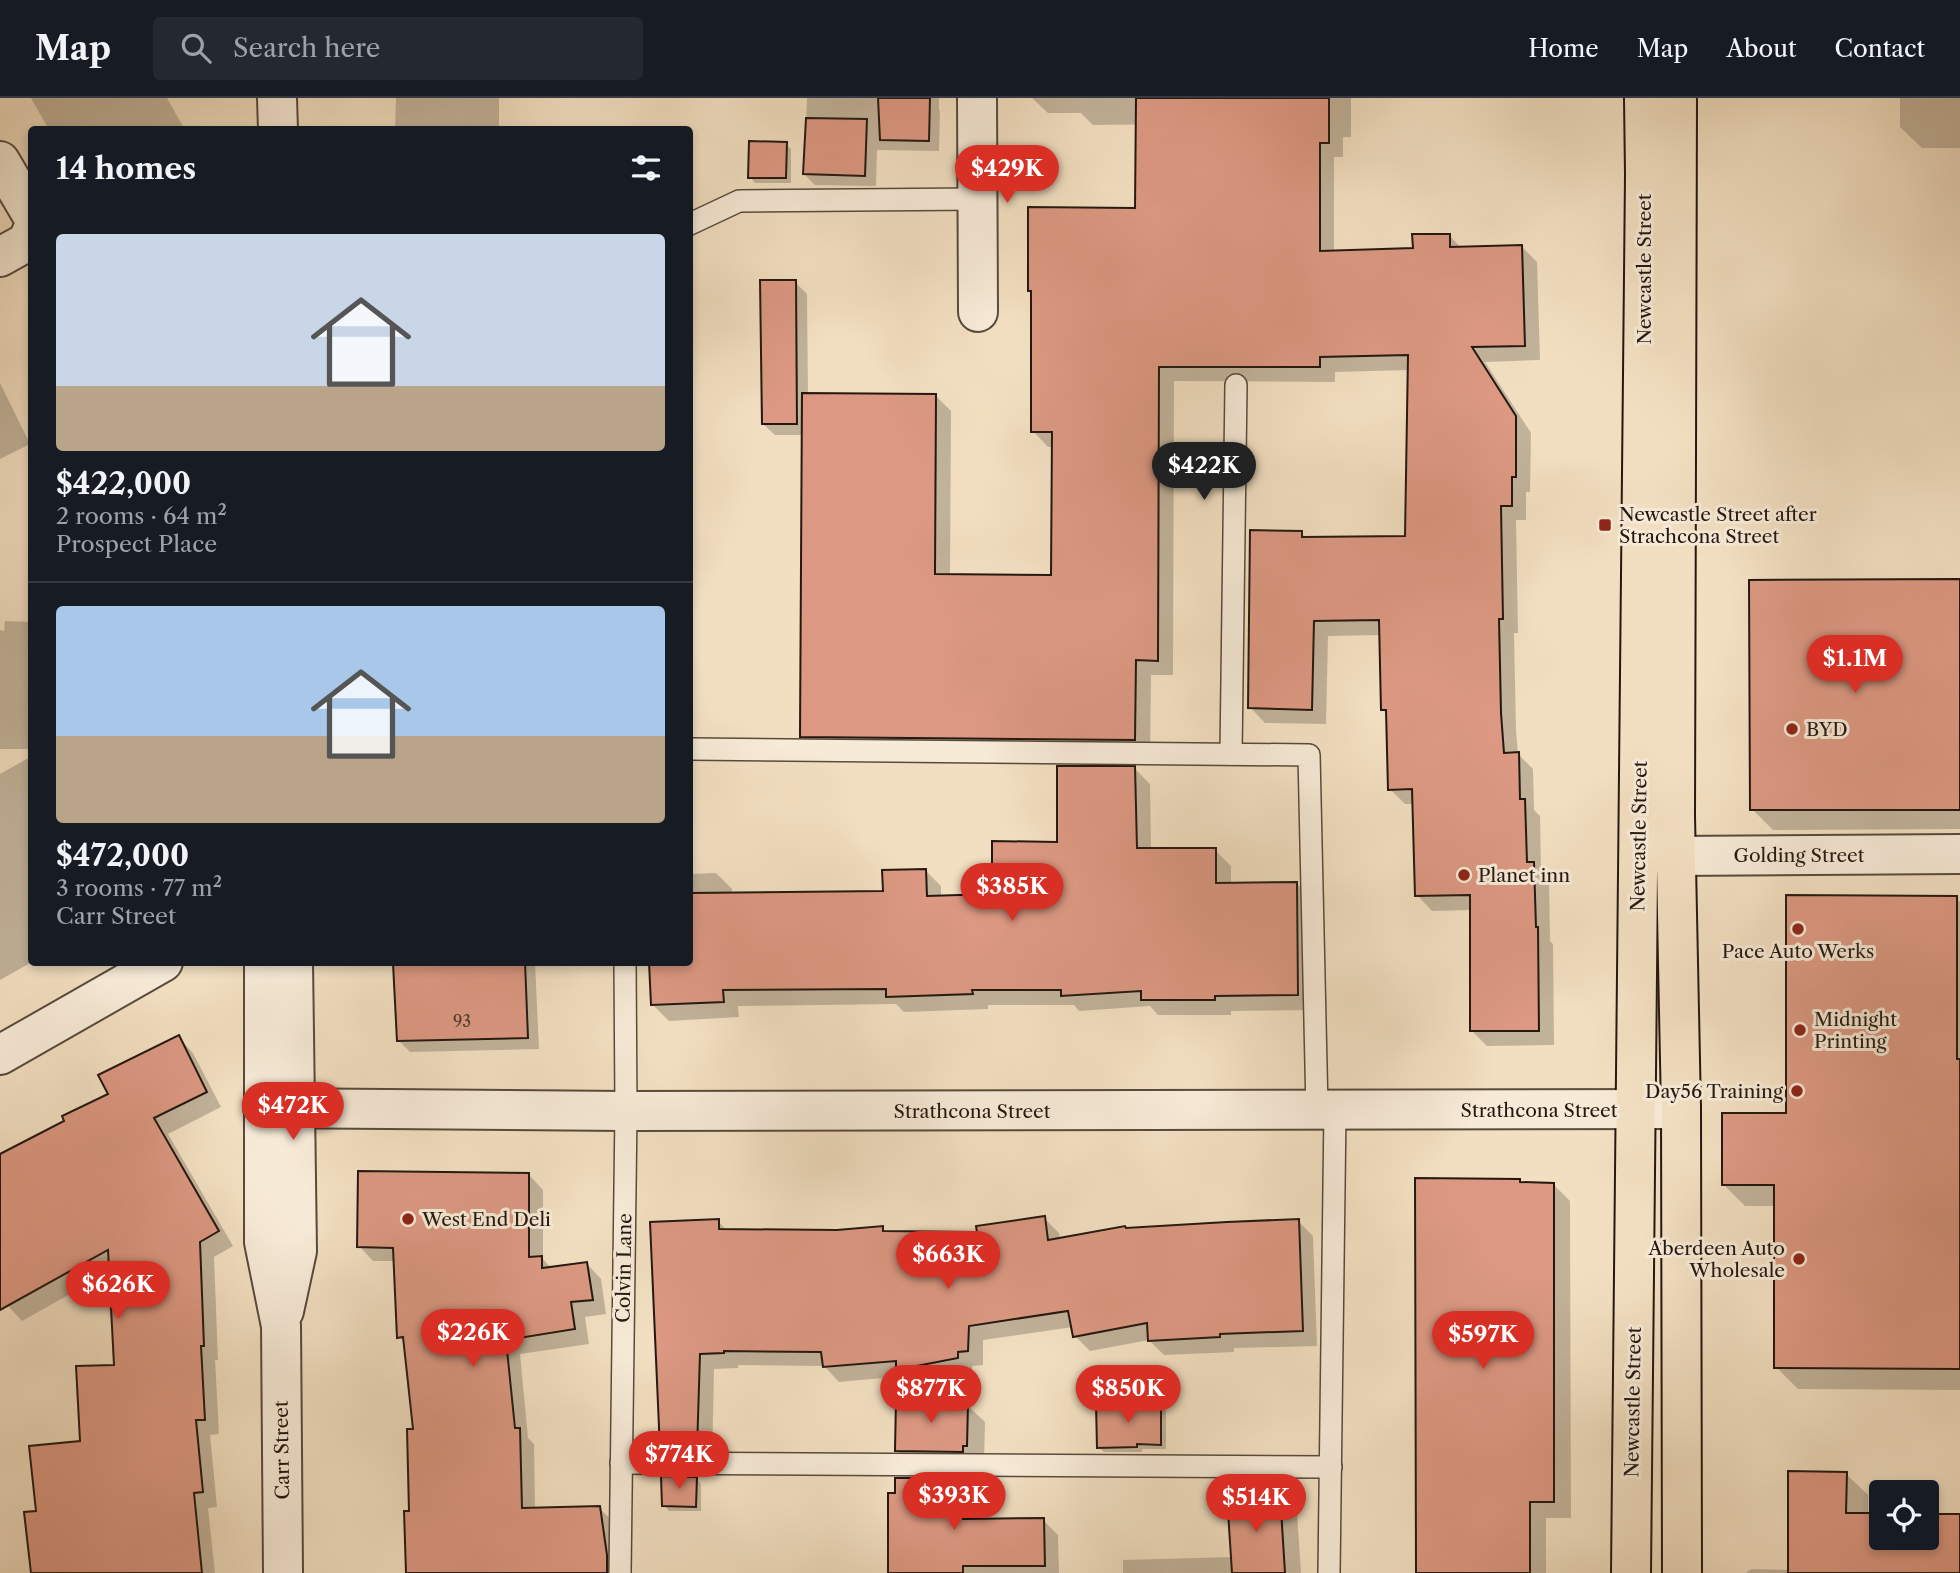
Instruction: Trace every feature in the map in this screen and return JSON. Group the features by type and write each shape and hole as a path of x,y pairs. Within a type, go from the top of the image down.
{"main road":[{"name":"Newcastle Street","path":"1644,98 1657,853 1681,1109 1682,1573"},
{"name":"Newcastle Street","path":"1631,1573 1636,1109 1657,853 1676,98"}],"street":[{"path":"278,98 278,126"},
{"path":"976,98 978,312"},
{"path":"0,161 28,208"},
{"path":"0,257 28,240"},
{"name":"Golding Street","path":"1657,853 1960,854"},
{"path":"0,1055 156,966"},
{"name":"Carr Street","path":"264,966 279,1108"},
{"name":"Carr Street","path":"283,1573 281,1326 264,1242 293,966"},
{"name":"Strathcona Street","path":"279,1108 626,1111 1681,1109"}],"lane":[{"path":"693,223 739,201 977,199"},
{"path":"1231,754 1236,384"},
{"path":"693,749 1309,755 1326,1110 1331,1467 1329,1573"},
{"name":"Colvin Lane","path":"620,1573 626,1111 625,966"},
{"path":"621,1463 1331,1467"}],"building":[{"path":"878,98 930,98 929,141 880,140"},
{"path":"1136,98 1329,98 1329,143 1320,143 1320,251 1413,248 1412,234 1450,234 1450,247 1522,245 1525,346 1472,347 1516,416 1516,477 1512,477 1512,506 1501,506 1501,713 1504,753 1519,752 1520,799 1525,799 1527,862 1534,862 1539,1031 1470,1031 1470,895 1415,896 1412,789 1388,790 1386,710 1381,710 1379,620 1314,621 1312,710 1248,708 1250,530 1302,531 1302,537 1405,536 1408,355 1320,357 1320,367 1159,367 1158,661 1136,660 1135,740 800,737 802,393 936,394 935,574 1051,575 1052,432 1031,432 1028,207 1135,208"},
{"path":"806,118 867,119 865,176 803,174"},
{"path":"749,141 787,142 786,178 748,178"},
{"path":"760,280 796,280 797,424 762,424"},
{"path":"1960,579 1960,810 1750,810 1749,580"},
{"path":"1057,766 1135,766 1137,848 1216,848 1216,883 1297,882 1298,995 1215,996 1215,1000 1141,1000 1141,991 1061,996 1061,990 972,990 973,994 886,997 886,989 723,990 724,1002 651,1005 649,966 693,966 693,893 883,891 882,870 926,869 927,896 992,894 992,841 1057,842"},
{"path":"1786,895 1957,896 1960,1369 1774,1368 1774,1185 1722,1185 1722,1113 1786,1113"},
{"path":"393,966 525,966 528,1038 397,1041"},
{"path":"179,1035 207,1092 154,1118 219,1231 200,1242 205,1420 196,1420 203,1492 194,1493 202,1573 31,1573 24,1512 36,1511 29,1446 80,1441 76,1366 114,1365 108,1250 0,1310 0,1154 64,1121 62,1116 108,1094 98,1075"},
{"path":"358,1171 529,1173 529,1257 542,1256 542,1268 587,1262 593,1300 571,1302 575,1329 506,1340 515,1428 520,1428 522,1508 600,1506 607,1573 406,1573 404,1511 409,1511 407,1429 413,1429 403,1337 397,1338 393,1248 357,1247"},
{"path":"1415,1178 1520,1179 1520,1182 1554,1183 1554,1502 1530,1502 1530,1573 1416,1573"},
{"path":"1045,1216 1048,1240 1125,1226 1299,1219 1303,1331 1220,1334 1220,1337 1148,1341 1147,1323 1073,1337 1068,1311 969,1326 968,1351 958,1352 958,1358 896,1370 896,1361 823,1367 821,1352 724,1351 700,1354 697,1450 660,1450 650,1222 719,1219 719,1229 837,1230 883,1226 883,1231 977,1232 976,1226"},
{"path":"959,1398 959,1403 968,1403 967,1446 963,1446 963,1452 895,1451 896,1399"},
{"path":"1096,1404 1161,1404 1161,1445 1137,1444 1137,1447 1097,1448"},
{"path":"1788,1471 1847,1472 1846,1513 1869,1513 1869,1550 1939,1550 1939,1514 1960,1514 1960,1573 1788,1573"},
{"path":"661,1476 697,1477 696,1507 662,1506"},
{"path":"895,1478 963,1478 963,1519 1044,1518 1045,1566 963,1566 963,1573 888,1573 888,1493 895,1493"},
{"path":"1280,1493 1285,1573 1232,1573 1227,1496"}],"place":[{"name":"Newcastle Street after Strachcona Street","path":"1605,525"},
{"name":"BYD","path":"1792,729"},
{"name":"Planet inn","path":"1464,875"},
{"name":"Pace Auto Werks","path":"1798,929"},
{"name":"Midnight Printing","path":"1800,1030"},
{"name":"Day56 Training","path":"1797,1091"},
{"name":"West End Deli","path":"408,1219"},
{"name":"Aberdeen Auto Wholesale","path":"1799,1259"}]}
